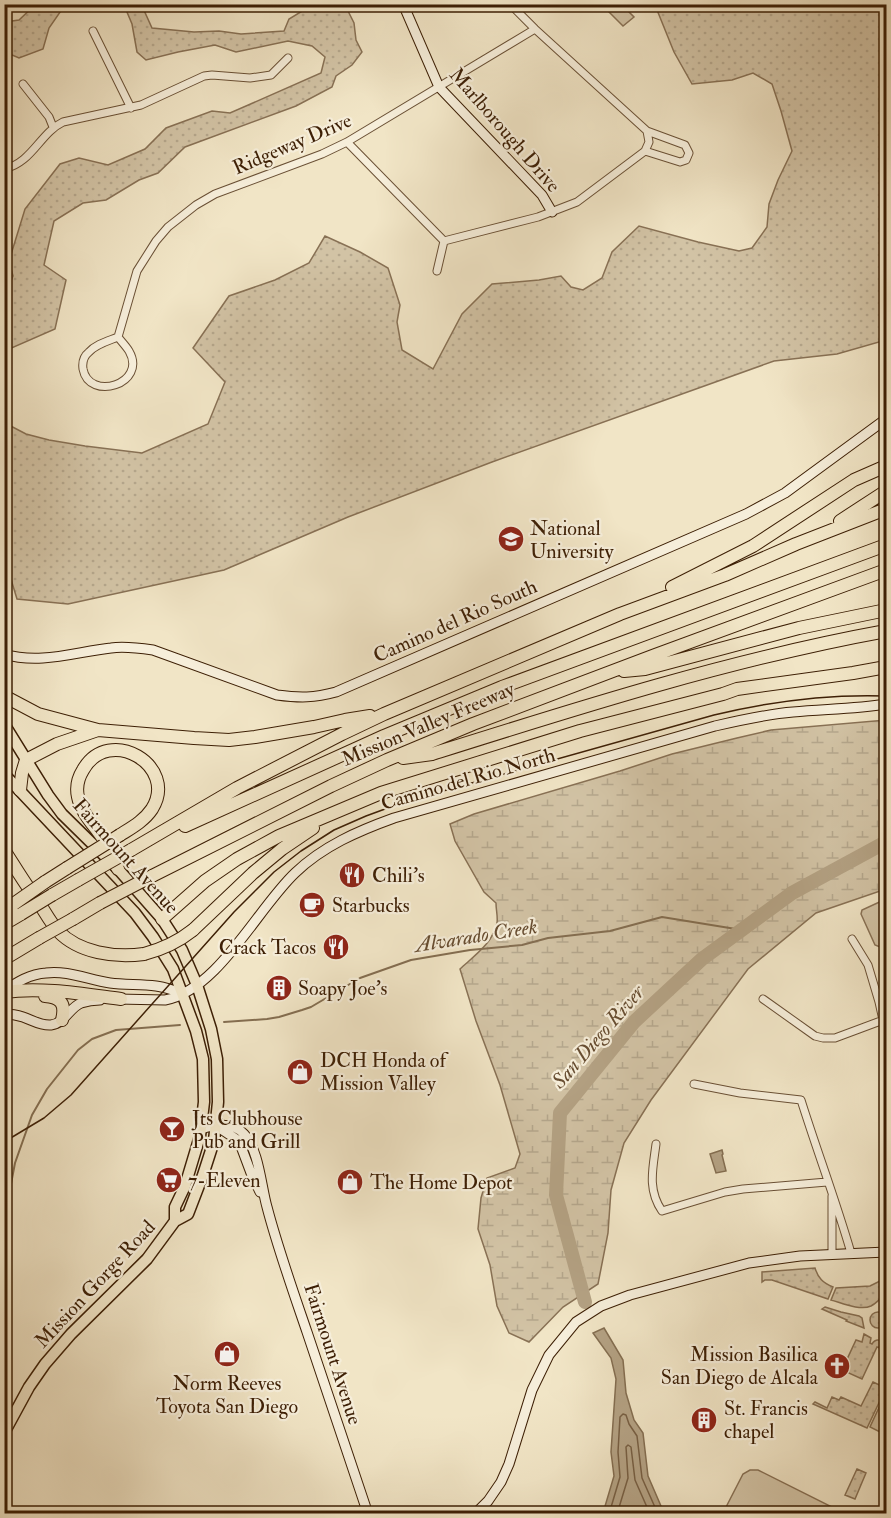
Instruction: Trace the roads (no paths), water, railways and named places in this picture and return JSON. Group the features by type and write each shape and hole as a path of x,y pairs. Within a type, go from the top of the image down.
{"highway":[{"path":"620,614 753,546 854,480 886,466"},
{"path":"796,544 886,491"},
{"path":"131,850 237,788 384,714 620,614 725,575 883,510"},
{"name":"Mission Valley Freeway","path":"4,924 18,908 52,895 131,850 384,736 502,687 886,545"},
{"name":"Mission Valley Freeway","path":"4,959 100,903 387,760 602,674 886,570"},
{"path":"602,674 645,669 818,623 886,610"},
{"path":"387,760 432,754 594,703 753,660 886,631"},
{"path":"162,919 206,881 237,859 279,836 381,793 558,738 737,689 886,667"},
{"path":"723,694 734,695 886,676"},
{"path":"4,696 38,714 98,730 229,740 277,734 384,714"},
{"path":"20,790 26,760 57,744 98,730"},
{"path":"4,912 18,908 45,882 67,868 120,835 144,819 152,809 156,801 157,785 151,769 139,757 122,750 102,753 84,767 77,795 103,839 118,869"},
{"path":"4,850 58,930 67,938 89,950 101,953 124,956 144,954 165,948 183,938 282,849 340,810"},
{"path":"13,991 57,992 121,999"},
{"path":"13,991 57,999 64,1008 62,1020"}],"main road":[{"name":"Fairmount Avenue","path":"8,728 62,814 118,869 162,919 182,950 197,985 210,1025 217,1059 218,1102 215,1125"},
{"path":"4,745 8,741 8,728"},
{"name":"Fairmount Avenue","path":"4,774 135,913 171,964 196,1031 203,1059 204,1102 201,1129"},
{"name":"Mission Gorge Road","path":"4,1433 29,1387 45,1364 71,1334 147,1259 175,1221 188,1214 214,1141 215,1125"},
{"name":"Mission Gorge Road","path":"175,1221 175,1207 192,1166 201,1129"}],"street":[{"name":"Marlborough Drive","path":"403,4 439,87 542,195 552,212"},
{"path":"510,4 535,30 647,131 685,145 689,153 686,160 680,162 645,151"},
{"name":"Ridgeway Drive","path":"118,337 137,271 168,227 196,205 216,194 322,154 347,142 535,30"},
{"path":"93,31 131,108"},
{"path":"4,169 25,160 53,127 63,122 141,105 204,76 250,78 271,75 288,58"},
{"path":"23,84 49,117 53,127"},
{"path":"444,241 552,212 577,202 645,151 649,142 647,131"},
{"path":"347,142 444,241"},
{"path":"437,271 444,241"},
{"path":"118,337 132,359 130,376 110,386 94,385 84,373 82,365 84,357 94,348 118,337"},
{"name":"Camino del Rio South","path":"4,654 36,659 57,658 111,648 132,647 153,650 277,695 299,698 318,697 358,683 746,514 790,490 886,419"},
{"name":"Camino del Rio North","path":"62,1020 70,1014 74,1007 82,1003 121,999 165,1000 197,985 214,971 293,875 325,849 363,829 394,818 752,717 886,704"},
{"path":"763,999 815,1036 823,1038 835,1038 885,1020 868,965 852,939"},
{"path":"13,991 23,979 47,972 59,972 108,983 157,986 183,993"},
{"path":"4,1014 16,1015 46,1025 62,1020"},
{"path":"694,1084 801,1101 851,1253"},
{"path":"201,1129 215,1125"},
{"name":"Fairmount Avenue","path":"215,1125 242,1144 251,1173 266,1206 368,1514"},
{"path":"656,1144 652,1183 658,1206 662,1211 725,1192 827,1182"},
{"path":"832,1193 832,1254"},
{"path":"475,1514 488,1501 501,1482 509,1464 532,1390 549,1355 576,1322 601,1306 630,1295 749,1263 800,1256 886,1252"}],"water":[{"path":"722,1150 726,1171 716,1173 710,1154"},
{"path":"604,1328 623,1360 626,1393 634,1420 643,1433 648,1476 664,1513 603,1513 614,1476 611,1452 616,1379 611,1358 593,1333"}],"waterway":[{"name":"San Diego River","path":"585,1302 556,1195 560,1113 634,1022 702,959 792,893 886,842"},
{"name":"Alvarado Creek","path":"224,1022 267,1019 302,1010 360,978 411,960 470,950 522,945 548,938 610,931 662,917 742,930"},
{"name":"Alvarado Creek","path":"4,1220 15,1163 32,1115 47,1089 78,1050 92,1039 116,1030 180,1025"}],"tram line":[{"path":"4,1142 44,1118 71,1095 234,912 274,872 334,830 404,802 714,715 800,700 842,696 886,696"}],"place":[{"name":"National University","path":"511,539"},
{"name":"Chili's","path":"352,875"},
{"name":"Starbucks","path":"312,905"},
{"name":"Crack Tacos","path":"336,947"},
{"name":"Soapy Joe's","path":"279,988"},
{"name":"DCH Honda of Mission Valley","path":"300,1072"},
{"name":"Jts Clubhouse Pub and Grill","path":"172,1129"},
{"name":"7-Eleven","path":"169,1180"},
{"name":"The Home Depot","path":"350,1182"},
{"name":"Norm Reeves Toyota San Diego","path":"227,1354"},
{"name":"Mission Basilica San Diego de Alcala","path":"837,1366"},
{"name":"St. Francis chapel","path":"704,1420"}]}
